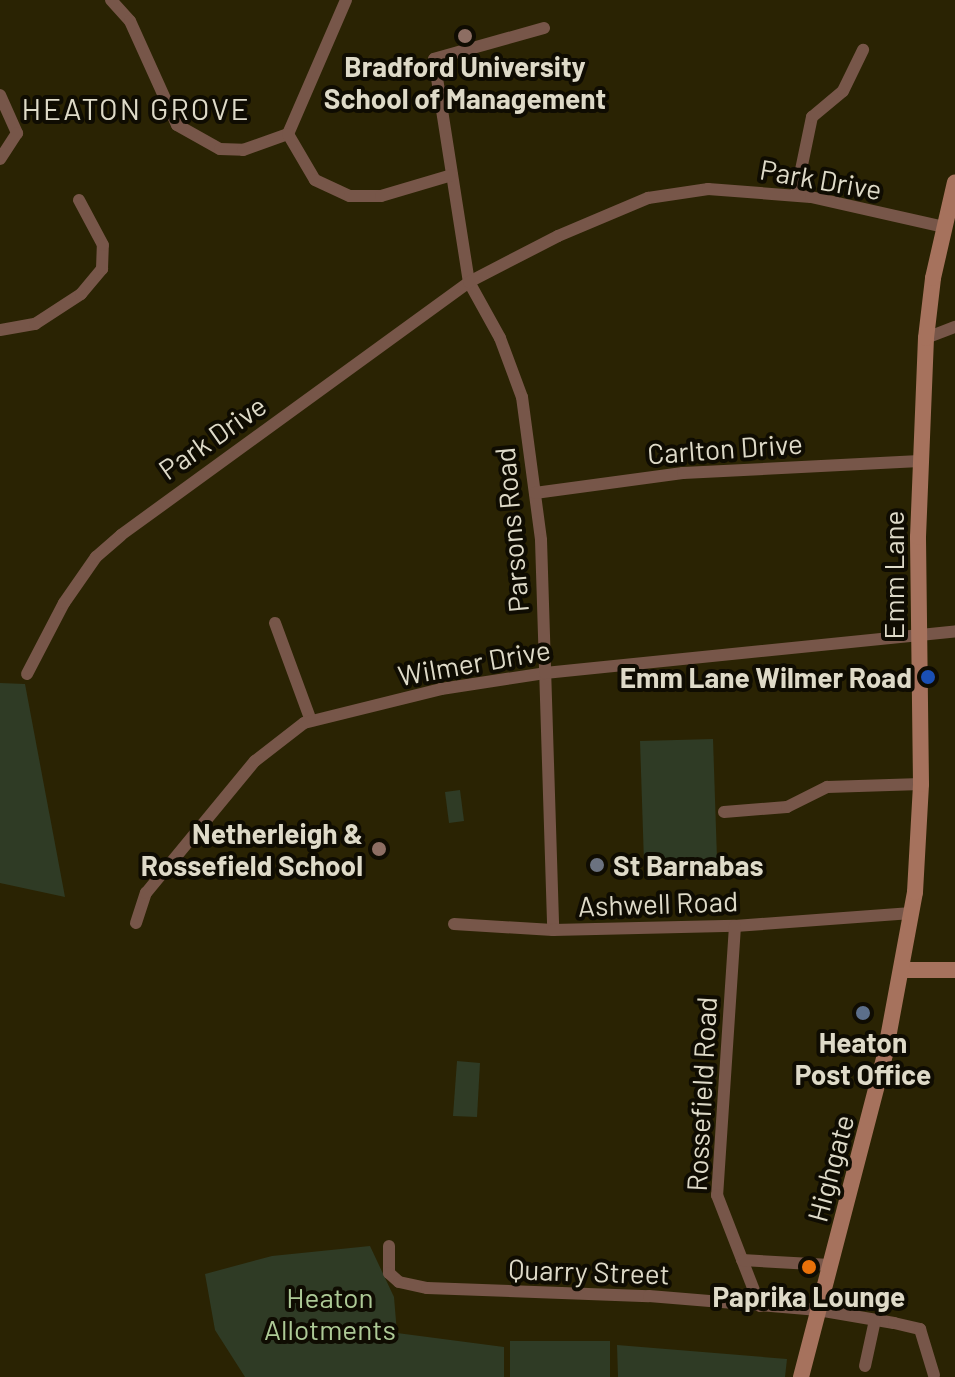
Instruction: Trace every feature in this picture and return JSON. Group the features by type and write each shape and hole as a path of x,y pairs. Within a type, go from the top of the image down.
{"street":[{"path":"111,0 130,21 177,125 220,149 243,150 288,134 346,0"},
{"path":"469,282 434,59 544,28"},
{"path":"796,194 812,117 843,91 863,50"},
{"path":"0,95 17,133 0,159"},
{"path":"288,134 315,180 350,196 381,196 452,175"},
{"name":"Emm Lane","path":"903,970 912,913 921,784 918,635 920,461 926,338 944,227 955,182"},
{"name":"Park Drive","path":"27,674 64,603 96,557 182,486 469,282 648,198 708,189 796,194 944,227"},
{"path":"0,330 35,324 81,294 102,269 103,245 79,200"},
{"name":"Parsons Road","path":"469,282 522,397 535,493 545,673 553,930"},
{"path":"926,338 955,327"},
{"name":"Carlton Drive","path":"535,493 683,473 920,461"},
{"path":"275,623 311,721"},
{"name":"Wilmer Drive","path":"136,923 146,893 255,761 311,721 441,689 545,673 955,631"},
{"path":"724,812 787,807 827,787 921,784"},
{"name":"Ashwell Road","path":"454,924 553,930 735,926 912,913"},
{"name":"Rossefield Road","path":"735,926 717,1195 760,1306"},
{"path":"903,970 955,970"},
{"name":"Highgate","path":"801,1377 858,1170 903,970"},
{"name":"Quarry Street","path":"389,1246 389,1273 399,1282 427,1288 649,1296 818,1310 920,1329 934,1375"},
{"path":"742,1260 830,1265"},
{"path":"865,1366 875,1320"}],"green space":[{"path":"0,683 25,684 65,897 0,883"},
{"path":"713,739 717,859 644,862 640,741"},
{"path":"460,790 464,821 449,823 445,792"},
{"path":"457,1061 480,1063 477,1117 453,1116"},
{"name":"Heaton Allotments","path":"370,1246 394,1297 397,1333 504,1347 504,1377 245,1377 215,1330 205,1274 272,1256"},
{"path":"510,1341 610,1341 610,1377 510,1377"},
{"path":"617,1345 787,1359 785,1377 618,1377"}],"place":[{"name":"Bradford University School of Management","path":"465,36"},
{"name":"Emm Lane Wilmer Road","path":"928,677"},
{"name":"Netherleigh & Rossefield School","path":"379,849"},
{"name":"St Barnabas","path":"597,865"},
{"name":"Heaton Post Office","path":"863,1013"},
{"name":"Paprika Lounge","path":"809,1267"}],"district":[{"name":"HEATON GROVE","path":"136,108"}]}
